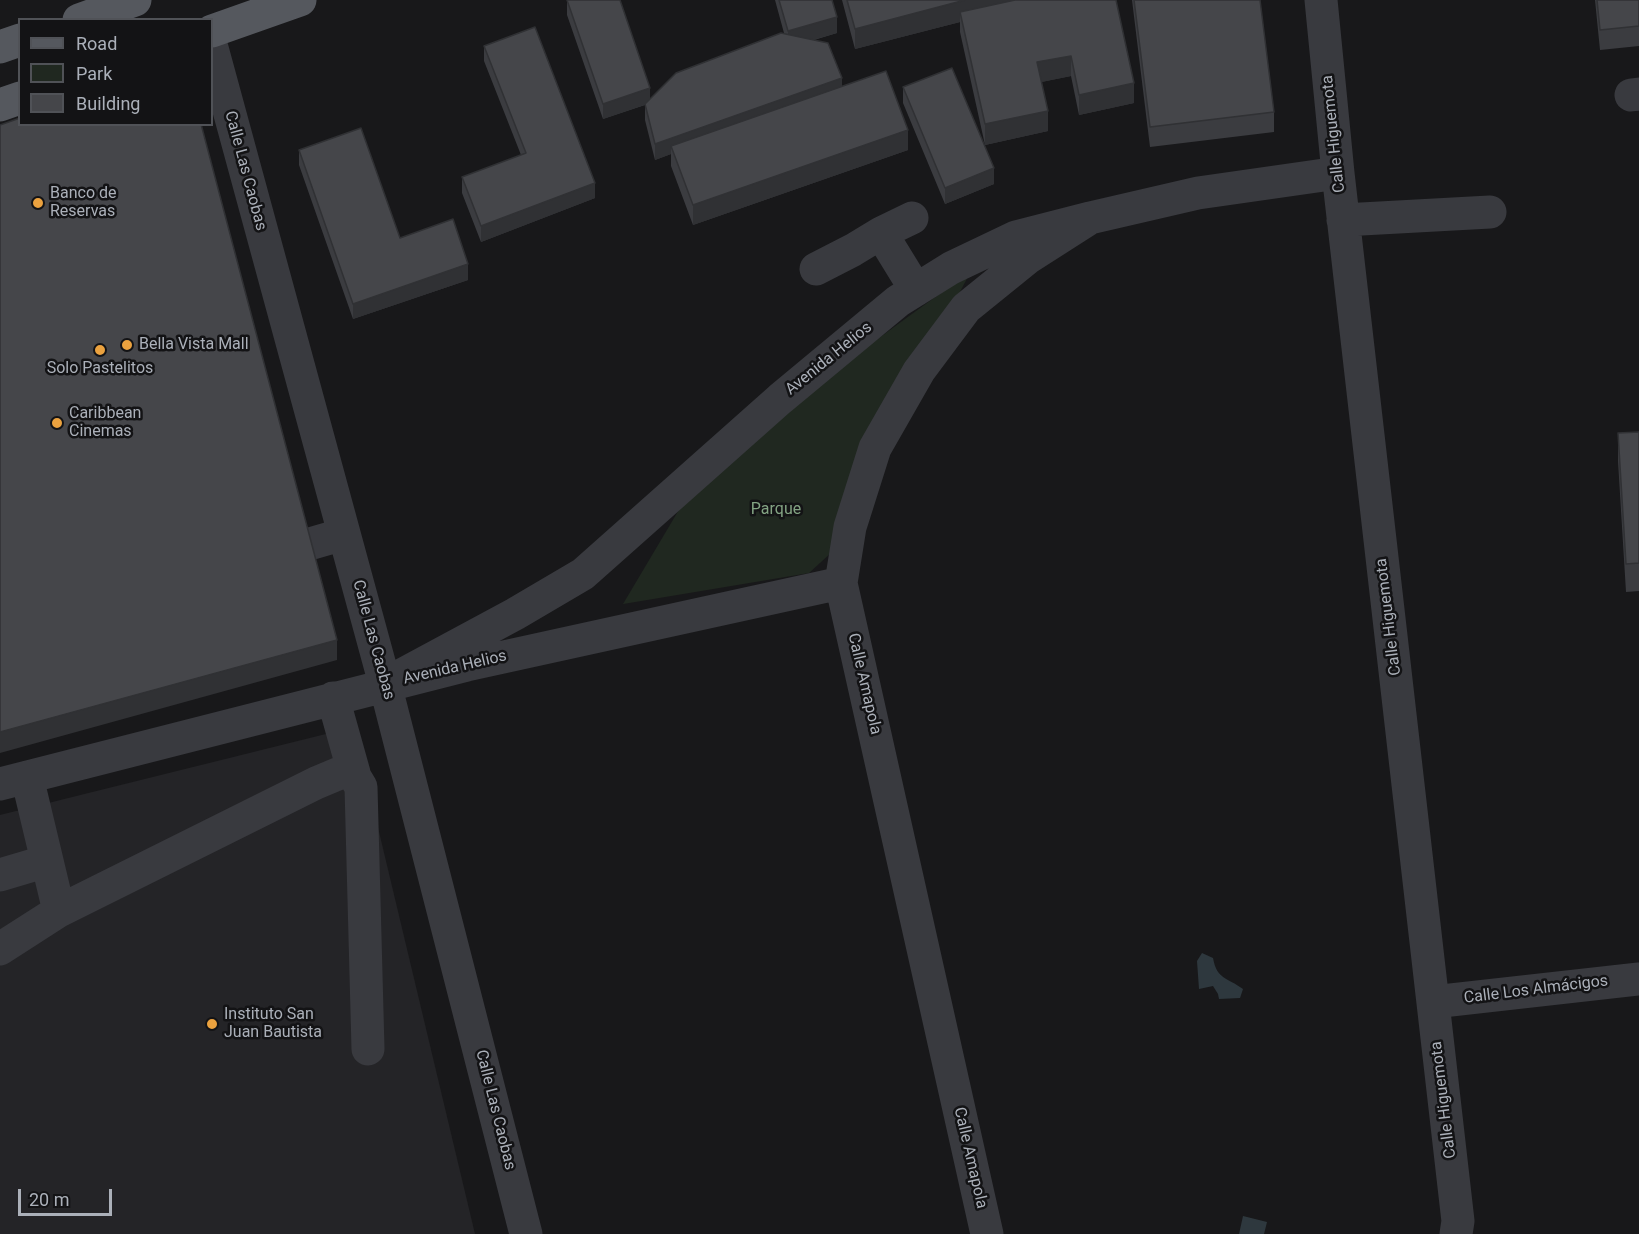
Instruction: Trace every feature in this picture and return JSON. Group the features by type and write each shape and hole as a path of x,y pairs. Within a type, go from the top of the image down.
{"main road":[{"path":"85,18 135,0"},
{"path":"213,31 300,0"},
{"path":"0,47 18,41"},
{"path":"0,105 18,99"}],"street":[{"name":"Calle Higuemota","path":"1321,0 1343,220 1459,1230"},
{"name":"Calle Las Caobas","path":"213,52 385,684 526,1234"},
{"name":"Avenida Helios","path":"385,684 583,574 780,399 898,301 951,268 1016,237 1090,218 1198,193 1338,172"},
{"path":"1343,220 1490,212"},
{"path":"816,269 912,218"},
{"name":"Calle Amapola","path":"987,1234 842,583 850,527 875,448 920,371 966,308 1029,257 1090,218"},
{"path":"880,233 916,290"},
{"path":"306,545 344,534"},
{"name":"Avenida Helios","path":"13,781 385,684 842,583"},
{"path":"333,698 354,773 361,787 368,1049"},
{"path":"0,949 60,911 316,783 347,770 354,773"},
{"path":"13,781 47,861 60,911"},
{"path":"0,875 47,861"},
{"name":"Calle Los Almácigos","path":"1433,1002 1639,979"}],"shaded area":[{"name":"Instituto San Juan Bautista","path":"354,727 475,1234 0,1234 0,815"},
{"path":"1202,953 1213,958 1220,974 1243,989 1240,998 1219,999 1213,986 1199,989 1197,961"},
{"path":"1243,1216 1267,1222 1264,1234 1239,1234"}],"green space":[{"name":"Parque","path":"971,271 832,552 809,573 623,604 680,508 835,370"}],"building":[{"path":"567,0 620,0 650,88 603,104"},
{"path":"779,0 832,0 837,17 788,31"},
{"path":"847,0 965,0 855,29"},
{"path":"1015,0 1116,0 1134,83 1079,95 1071,56 1037,62 1048,111 985,124 960,12"},
{"path":"1134,0 1260,0 1274,112 1150,127"},
{"path":"1597,0 1639,0 1639,26 1600,30"},
{"path":"535,27 595,183 481,226 462,177 526,153 484,46"},
{"path":"781,33 828,43 842,78 655,144 645,104 676,73"},
{"path":"952,68 994,168 945,188 903,87"},
{"path":"886,71 908,130 693,205 671,146"},
{"name":"Bella Vista Mall","path":"18,119 18,126 202,126 337,640 0,732 0,125"},
{"path":"361,128 400,238 453,219 468,264 353,304 299,150"},
{"path":"1639,432 1639,563 1626,564 1618,433"}],"place":[{"name":"Banco de Reservas","path":"38,203"},
{"name":"Bella Vista Mall","path":"127,345"},
{"name":"Solo Pastelitos","path":"100,350"},
{"name":"Caribbean Cinemas","path":"57,423"},
{"name":"Instituto San Juan Bautista","path":"212,1024"}]}
